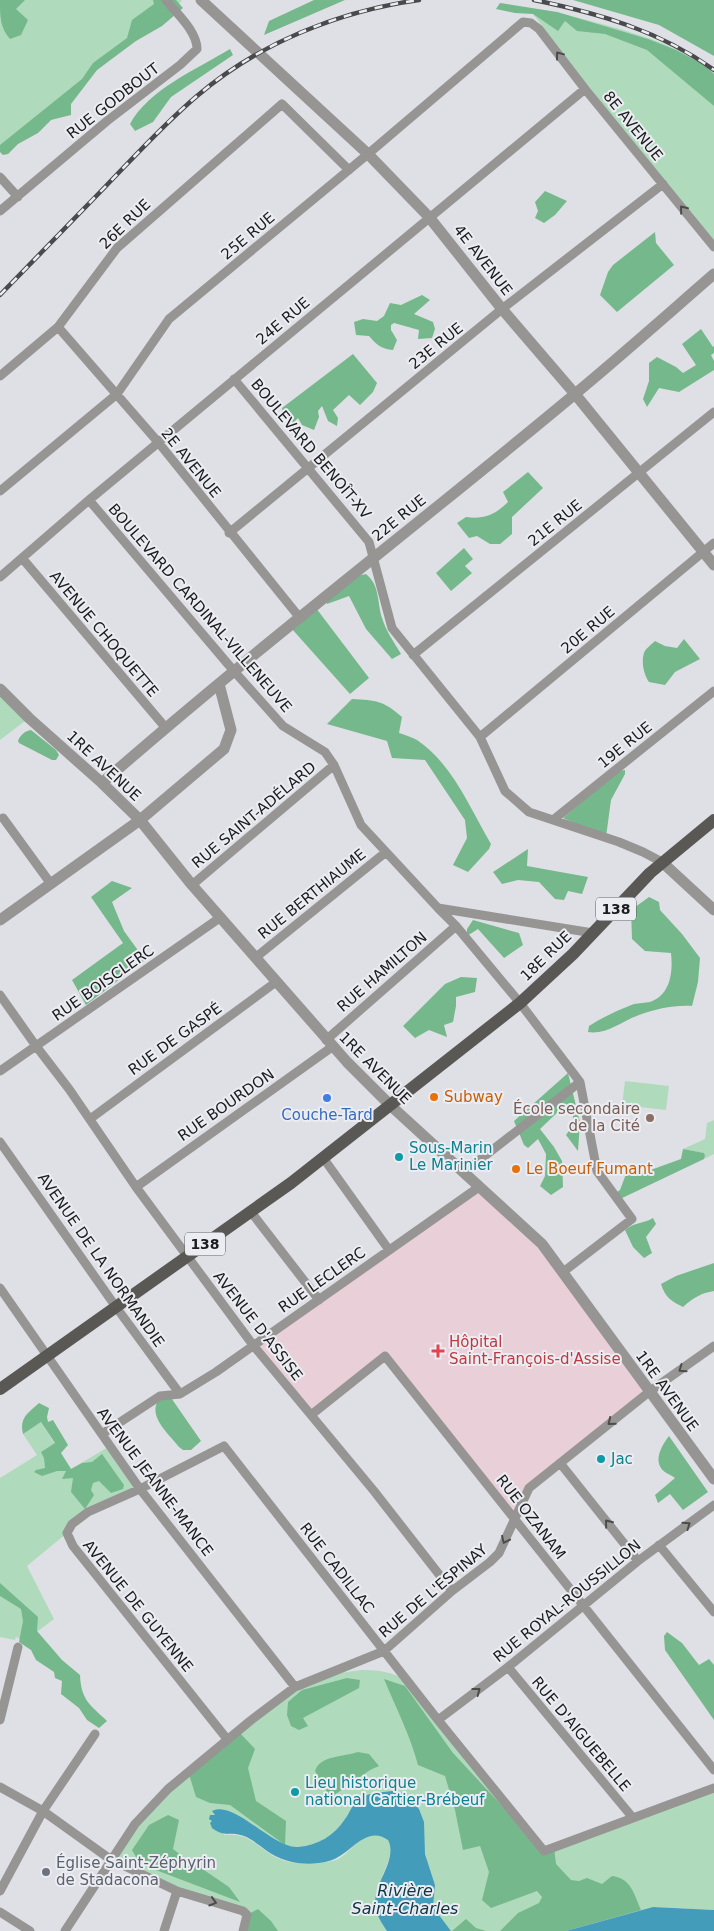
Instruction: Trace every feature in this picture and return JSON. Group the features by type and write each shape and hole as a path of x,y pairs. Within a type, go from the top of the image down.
{"main road":[{"name":"18E RUE","path":"390,1105 520,1003 574,954 662,862 714,820"},
{"name":"138","path":"0,1389 324,1159 390,1105"}],"street":[{"name":"RUE GODBOUT","path":"0,212 107,121 180,65 196,49 197,44 192,33 166,0"},
{"name":"4E AVENUE","path":"201,0 368,154 429,216 502,309 575,394 714,565"},
{"name":"25E RUE","path":"0,492 117,394 169,319 349,170 522,22 532,23"},
{"name":"8E AVENUE","path":"532,23 540,29 585,89 714,247"},
{"name":"24E RUE","path":"0,576 429,216 585,89"},
{"name":"26E RUE","path":"0,376 58,327 117,248 282,104 349,170"},
{"path":"0,177 18,197"},
{"name":"23E RUE","path":"229,532 502,309 663,184"},
{"name":"22E RUE","path":"102,783 233,670 300,618 575,394 714,274"},
{"name":"2E AVENUE","path":"58,327 158,442 300,618"},
{"name":"BOULEVARD BENOÎT-XV","path":"234,379 369,542 392,628 480,737 505,791 529,812 619,842 662,862 714,910"},
{"name":"21E RUE","path":"413,655 714,412"},
{"name":"BOULEVARD CARDINAL-VILLENEUVE","path":"89,500 283,726 325,752 334,765 361,825 456,926 520,1003"},
{"name":"20E RUE","path":"480,737 714,543"},
{"name":"AVENUE CHOQUETTE","path":"22,558 165,727"},
{"path":"0,920 140,820 224,749 231,730 219,684"},
{"name":"1RE AVENUE","path":"0,688 29,718 102,783 140,820 192,885 329,1043 390,1105 542,1244 714,1479"},
{"name":"19E RUE","path":"553,820 714,691"},
{"name":"RUE SAINT-ADÉLARD","path":"192,885 334,765"},
{"path":"3,818 51,884"},
{"name":"RUE BERTHIAUME","path":"255,958 386,852"},
{"path":"438,908 593,933"},
{"name":"RUE BOISCLERC","path":"0,1071 221,917"},
{"name":"RUE HAMILTON","path":"329,1043 456,926"},
{"name":"RUE DE GASPÉ","path":"90,1119 276,982"},
{"name":"AVENUE D'ASSISE","path":"0,995 90,1119 136,1187 253,1345 374,1491 452,1591"},
{"path":"520,1003 580,1082 597,1171 632,1219 564,1272"},
{"name":"RUE BOURDON","path":"136,1187 329,1043"},
{"path":"464,1172 580,1082"},
{"name":"AVENUE DE LA NORMANDIE","path":"0,1142 116,1307 180,1394"},
{"path":"324,1159 389,1250"},
{"name":"RUE LECLERC","path":"102,1434 160,1396 180,1394 216,1372 479,1187"},
{"path":"251,1212 319,1300"},
{"name":"AVENUE JEANNE-MANCE","path":"0,1288 140,1489 295,1687"},
{"path":"649,1392 714,1346"},
{"name":"RUE OZANAM","path":"311,1415 385,1356 515,1517 714,1770"},
{"name":"RUE DE L'ESPINAY","path":"65,1931 110,1859 147,1809 168,1789 295,1687 384,1651 452,1591 499,1553 529,1488 649,1392"},
{"name":"RUE CADILLAC","path":"140,1489 224,1446 438,1720 544,1851 633,1818"},
{"path":"560,1463 638,1561"},
{"name":"AVENUE DE GUYENNE","path":"140,1489 88,1512 68,1529 68,1540 227,1740"},
{"name":"RUE ROYAL-ROUSSILLON","path":"438,1720 508,1667 638,1561 714,1505"},
{"path":"659,1545 714,1612"},
{"path":"0,1720 18,1647"},
{"name":"RUE D'AIGUEBELLE","path":"508,1667 633,1818"},
{"path":"0,1891 43,1811 95,1734"},
{"path":"0,1787 43,1811 110,1859 177,1891 243,1911 247,1915 243,1931"},
{"path":"633,1818 714,1788"},
{"path":"164,1931 177,1891"},
{"path":"0,1912 30,1931"}],"shaded area":[{"name":"Hôpital Saint-François-d'Assise","path":"479,1187 542,1244 649,1392 529,1488 515,1517 385,1356 311,1415 253,1345"}],"green space":[{"path":"0,0 25,0 16,9 28,20 21,35 10,39 4,31 1,21"},
{"path":"9,0 182,1 0,149 0,8"},
{"path":"153,0 176,0 183,8 162,26 136,41 97,70 71,104 71,115 51,120 38,133 18,144 8,154 3,155 0,152 0,145 82,79 93,63 127,38 132,20 154,4"},
{"path":"314,0 345,0 264,35 269,21"},
{"path":"573,0 714,0 714,56 659,25"},
{"path":"500,3 557,12 648,39 676,50 706,66 714,74 714,106 647,50 605,34 577,31 565,21 558,31 533,14 496,9"},
{"path":"557,12 618,28 661,43 699,62 714,74 714,247 663,184 533,14"},
{"path":"230,49 233,55 171,97 153,122 135,131 130,124 149,101 174,81"},
{"path":"545,191 567,201 555,215 544,223 535,218 538,211 535,202"},
{"path":"655,232 656,243 674,265 617,312 600,295 608,272 613,265"},
{"path":"422,295 430,300 414,314 433,322 435,329 432,338 418,339 419,330 394,323 391,325 391,330 397,340 393,350 379,346 369,336 356,335 354,322 363,319 377,321 384,316 390,303 401,305"},
{"path":"701,329 714,346 714,353 711,355 714,361 714,370 679,392 659,388 647,407 643,399 649,381 649,363 657,357 683,373 696,365 682,344"},
{"path":"353,354 377,383 373,392 360,405 349,395 333,410 338,418 337,426 328,421 322,406 318,411 319,417 314,430 302,425 298,418 292,424 283,416 282,408"},
{"path":"528,472 543,488 512,517 512,534 500,544 490,544 477,536 469,538 457,523 466,517 484,517 499,510 508,502 503,492"},
{"path":"464,548 473,559 465,566 472,573 451,591 436,573"},
{"path":"366,574 374,583 382,618 401,654 392,659 366,629 349,596 327,604 325,598 357,576"},
{"path":"316,608 369,678 350,694 292,629"},
{"path":"684,639 700,659 675,672 665,685 649,682 644,672 643,664 646,650 655,641 665,646 677,648"},
{"path":"0,689 29,718 0,740"},
{"path":"352,699 379,702 396,712 402,717 399,733 415,739 429,750 451,774 491,844 489,849 468,872 453,865 467,838 465,820 425,760 392,758 387,741 327,724"},
{"path":"31,730 56,750 59,755 56,760 52,760 19,743 21,735"},
{"path":"625,770 625,774 611,800 606,837 563,818 618,771"},
{"path":"528,849 527,866 588,877 582,894 568,891 564,900 555,899 539,882 518,880 502,884 493,872"},
{"path":"112,881 132,888 112,902 124,931 145,960 86,1005 72,980 123,943 91,897"},
{"path":"649,897 659,902 660,910 682,934 700,958 698,982 692,1006 658,1009 639,1015 608,1030 588,1032 589,1026 616,1011 634,1004 657,999 669,982 672,967 671,953 645,951 632,939 631,910"},
{"path":"473,920 519,933 523,945 504,958 478,929 467,936 467,929"},
{"path":"461,977 477,978 475,992 456,997 453,1022 444,1025 447,1037 429,1030 415,1038 403,1026 445,984"},
{"path":"568,1073 580,1122 578,1151 566,1135 575,1122 570,1109 561,1109 540,1129 562,1161 563,1187 551,1195 540,1186 545,1176 546,1154 538,1139 528,1148 524,1145 514,1121"},
{"path":"625,1081 669,1086 666,1110 622,1105"},
{"path":"714,1120 714,1154 704,1159 703,1153 683,1149 705,1139 707,1123"},
{"path":"683,1149 704,1153 704,1159 618,1200 614,1194 620,1190 626,1174 634,1176 681,1159"},
{"path":"653,1218 656,1224 646,1237 652,1253 644,1258 633,1247 625,1230"},
{"path":"714,1263 714,1291 697,1296 683,1307 672,1301 664,1292 661,1284 676,1276"},
{"path":"167,1392 201,1441 191,1450 183,1450 179,1447 158,1420 156,1406 159,1399"},
{"path":"39,1403 49,1408 48,1422 53,1420 68,1445 61,1453 71,1469 82,1463 92,1462 102,1454 124,1485 123,1489 111,1493 99,1481 93,1483 91,1490 94,1495 85,1509 71,1492 73,1478 62,1479 66,1471 57,1471 42,1476 34,1472 45,1468 41,1452 55,1443 41,1422 23,1434 23,1420"},
{"path":"41,1422 71,1469 110,1446 140,1489 88,1512 67,1533 27,1566 54,1619 25,1641 16,1637 15,1640 0,1637 0,1478 37,1455 23,1434"},
{"path":"669,1436 708,1492 683,1510 670,1494 658,1503 655,1495 675,1478 662,1469 658,1460 662,1447"},
{"path":"0,1583 38,1617 37,1631 62,1660 80,1675 84,1696 91,1706 107,1721 99,1728 87,1720 79,1708 61,1694 62,1681 55,1678 54,1672 36,1660 31,1650 19,1642 23,1621 21,1609 0,1596"},
{"path":"667,1632 682,1643 699,1665 709,1659 714,1665 714,1720 665,1650 664,1636"},
{"path":"361,1670 386,1672 409,1681 544,1851 714,1788 714,1910 653,1907 566,1931 451,1931 433,1907 435,1885 425,1854 419,1809 405,1794 397,1791 378,1792 365,1797 353,1806 341,1825 331,1835 319,1842 298,1847 284,1845 241,1818 212,1811 216,1815 212,1821 225,1835 242,1836 272,1855 295,1863 321,1863 336,1860 368,1836 381,1835 388,1839 392,1852 382,1877 380,1919 387,1931 243,1931 247,1915 177,1891 110,1859 147,1809 295,1687 326,1675"},
{"path":"347,1678 360,1680 359,1688 303,1718 308,1726 299,1730 291,1726 287,1715 288,1702 302,1690"},
{"path":"384,1679 405,1686 453,1753 544,1851 554,1847 556,1864 571,1880 579,1881 587,1878 602,1884 612,1876 618,1877 628,1883 641,1910 566,1931 500,1931 518,1913 539,1903 542,1897 537,1891 491,1908 482,1900 489,1872 480,1846 463,1850 455,1810 445,1776 418,1765 407,1732"},
{"path":"238,1731 255,1749 248,1768 256,1801 286,1821 285,1845 230,1805 210,1803 196,1797 188,1771"},
{"path":"358,1752 369,1754 379,1766 370,1770 330,1798 315,1771 318,1766 327,1759"},
{"path":"168,1815 179,1820 173,1849 192,1864 229,1887 240,1902 140,1864 132,1850 149,1825"},
{"path":"258,1909 271,1921 278,1931 243,1931 247,1915"},
{"path":"466,1919 476,1928 486,1931 452,1931"}],"water":[{"name":"Rivière Saint-Charles","path":"392,1791 401,1792 419,1809 424,1822 425,1854 435,1885 433,1907 451,1931 387,1931 377,1913 375,1901 390,1856 388,1840 380,1836 365,1838 337,1858 329,1861 305,1864 289,1861 274,1855 244,1836 221,1833 212,1828 210,1823 212,1821 209,1819 210,1815 215,1815 212,1811 221,1809 242,1818 288,1846 305,1846 319,1842 331,1835 341,1825 354,1804 360,1799 372,1794"},
{"path":"653,1907 714,1910 714,1931 566,1931"}],"railway":[{"path":"0,295 161,129 221,77 273,45 301,32 359,12 419,0"},
{"path":"534,0 582,11 628,25 672,44 714,70"}],"place":[{"name":"Subway","path":"434,1097"},
{"name":"Couche-Tard","path":"327,1098"},
{"name":"École secondaire de la Cité","path":"650,1118"},
{"name":"Sous-Marin Le Marinier","path":"399,1157"},
{"name":"Le Boeuf Fumant","path":"516,1169"},
{"name":"Hôpital Saint-François-d'Assise","path":"438,1351"},
{"name":"Jac","path":"601,1459"},
{"name":"Lieu historique national Cartier-Brébeuf","path":"295,1792"},
{"name":"Église Saint-Zéphyrin de Stadacona","path":"46,1872"}]}
